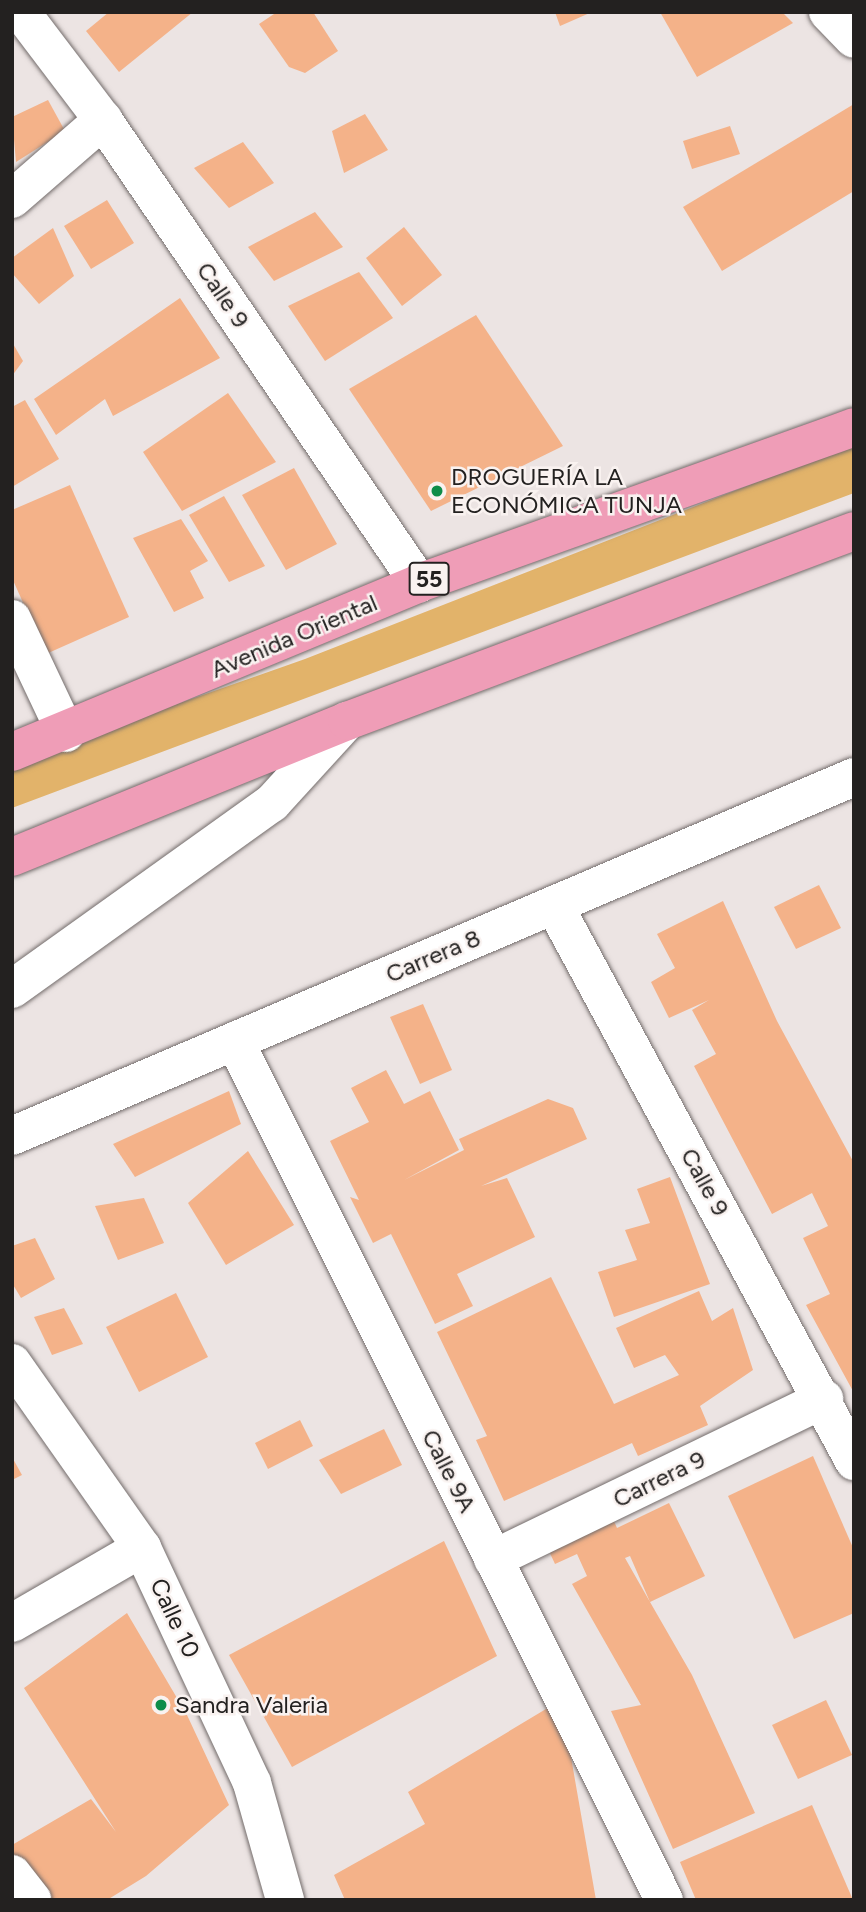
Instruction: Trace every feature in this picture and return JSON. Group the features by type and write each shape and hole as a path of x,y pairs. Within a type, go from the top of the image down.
{"main road":[{"name":"Avenida Oriental","path":"12,752 66,733 419,583 854,427"},
{"path":"12,857 347,722 854,531"}],"street":[{"name":"Calle 9","path":"21,12 103,120 419,583"},
{"path":"828,12 854,38"},
{"path":"12,199 103,120"},
{"path":"12,619 66,733"},
{"path":"12,989 272,803 347,722"},
{"name":"Carrera 8","path":"12,1136 854,777"},
{"name":"Calle 9","path":"554,905 824,1399 854,1461"},
{"name":"Calle 9A","path":"235,1041 664,1900"},
{"name":"Calle 10","path":"12,1363 142,1548 252,1783 285,1900"},
{"name":"Carrera 9","path":"494,1559 824,1399"},
{"path":"12,1623 142,1548"},
{"path":"12,1874 32,1900"}],"shaded area":[{"path":"854,444 854,493 12,808 12,762 305,659"}],"building":[{"path":"109,12 193,12 119,72 86,31"},
{"path":"277,12 313,12 338,51 305,73 289,67 259,24"},
{"path":"555,12 592,12 560,26"},
{"path":"660,12 782,12 793,23 697,77"},
{"path":"48,100 65,131 16,162 12,117"},
{"path":"854,104 854,191 722,271 683,207"},
{"path":"365,114 388,150 344,173 332,131"},
{"path":"730,126 740,154 692,169 683,141"},
{"path":"243,142 274,183 229,208 194,168"},
{"path":"107,200 134,243 91,269 64,226"},
{"path":"315,212 343,247 274,281 248,247"},
{"path":"404,227 442,275 402,306 366,258"},
{"path":"53,228 74,276 39,304 12,273 12,258"},
{"path":"359,272 393,318 325,361 288,306"},
{"path":"180,298 220,358 113,416 105,399 56,435 34,399"},
{"path":"476,315 563,446 431,511 349,389"},
{"path":"12,342 23,361 12,376"},
{"path":"228,393 276,462 182,511 143,452"},
{"path":"25,400 59,459 12,487 12,407"},
{"path":"294,468 337,544 286,570 242,495"},
{"path":"70,485 129,617 46,654 12,578 12,510"},
{"path":"224,496 265,566 229,582 189,515"},
{"path":"181,519 208,561 190,571 204,598 174,612 133,538"},
{"path":"819,885 841,928 796,949 774,907"},
{"path":"723,901 777,1021 854,1163 854,1393 806,1305 830,1294 803,1238 828,1226 812,1193 772,1214 694,1066 716,1054 692,1010 709,1000 669,1018 651,982 675,968 657,934"},
{"path":"423,1004 452,1070 420,1084 390,1017"},
{"path":"386,1070 404,1104 430,1091 459,1150 404,1180 464,1150 459,1139 548,1099 573,1108 587,1139 481,1186 507,1178 535,1237 457,1274 473,1306 435,1324 391,1234 373,1243 350,1197 359,1200 330,1141 369,1122 351,1088"},
{"path":"229,1091 241,1124 135,1177 113,1144"},
{"path":"248,1151 294,1225 226,1265 188,1203"},
{"path":"670,1177 710,1284 614,1317 598,1272 637,1260 625,1230 650,1223 637,1189"},
{"path":"144,1198 164,1243 118,1260 95,1206"},
{"path":"35,1238 55,1279 21,1298 12,1283 12,1246"},
{"path":"551,1277 614,1404 679,1375 665,1355 634,1368 616,1328 699,1291 712,1321 733,1308 753,1370 700,1406 708,1425 638,1456 632,1443 504,1501 476,1440 487,1436 437,1332"},
{"path":"176,1293 208,1357 139,1392 106,1327"},
{"path":"64,1308 83,1344 52,1355 34,1317"},
{"path":"300,1420 313,1446 268,1469 255,1443"},
{"path":"384,1429 402,1465 341,1494 319,1460"},
{"path":"813,1456 854,1550 854,1613 794,1639 728,1496"},
{"path":"12,1457 22,1475 12,1480"},
{"path":"669,1503 705,1576 650,1602 692,1675 755,1813 673,1849 611,1711 641,1705 572,1584 587,1576 577,1554 555,1564 548,1549 613,1519 617,1528","holes":["630,1556 650,1602 625,1558"]},
{"path":"444,1541 497,1656 292,1767 229,1655"},
{"path":"127,1613 187,1715 229,1805 146,1876 107,1900 34,1900 12,1870 12,1845 91,1799 116,1832 24,1688"},
{"path":"561,1700 596,1900 345,1900 334,1875 425,1824 408,1792"},
{"path":"826,1700 852,1755 798,1779 772,1725"},
{"path":"812,1805 853,1900 696,1900 680,1862"}],"place":[{"name":"DROGUERÍA LA ECONÓMICA TUNJA","path":"437,491"},
{"name":"Sandra Valeria","path":"161,1705"}]}
